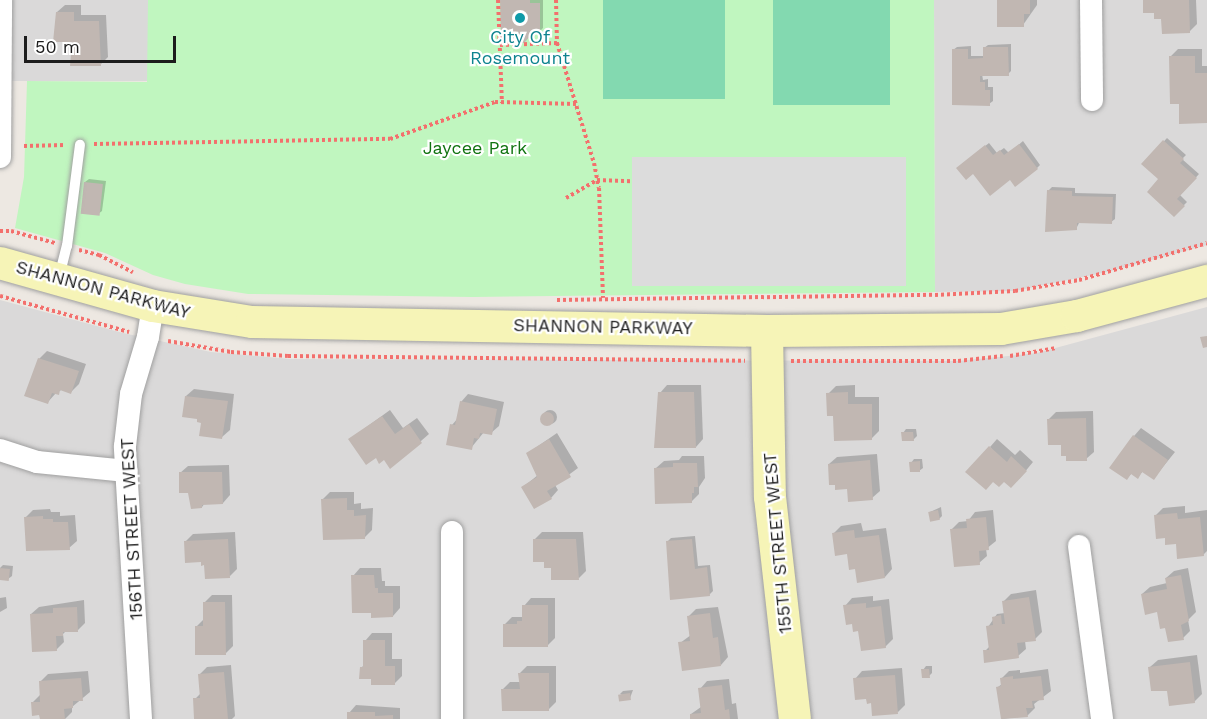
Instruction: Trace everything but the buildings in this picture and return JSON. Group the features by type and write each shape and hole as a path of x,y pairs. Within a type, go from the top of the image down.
{"street":[{"path":"0,157 1,0"},
{"path":"1091,0 1092,100"},
{"name":"SHANNON PARKWAY","path":"0,263 153,306 252,322 767,331 1001,329 1077,316 1207,280"},
{"name":"156TH STREET WEST","path":"141,719 125,446 131,394 148,337 153,306"},
{"name":"155TH STREET WEST","path":"767,331 770,497 795,719"},
{"path":"0,450 37,462 127,471"},
{"path":"452,532 452,719"},
{"path":"1079,546 1102,719"}],"lane":[{"path":"59,278 67,246 80,145"}],"path":[{"path":"498,0 502,103"},
{"path":"556,0 557,43 597,180 603,298"},
{"path":"500,45 557,43"},
{"path":"24,146 390,139 495,102 576,104"},
{"path":"566,198 597,180 631,181"},
{"path":"0,231 11,231 99,255 138,274"},
{"path":"550,300 935,295 1015,291 1079,280 1207,243"}],"shaded area":[{"path":"0,0 148,0 148,81 0,81"},
{"path":"934,0 1207,0 1207,245 1107,272 1015,291 935,292"},
{"path":"632,157 906,157 906,286 632,286"},
{"path":"0,300 123,333 211,352 290,359 958,361 1037,353 1207,307 1207,719 0,719"}],"green space":[{"name":"Jaycee Park","path":"148,0 934,0 935,292 473,297 248,294 185,284 153,275 105,253 15,228 24,177 27,81 147,82"},
{"path":"603,0 725,0 725,99 603,99"},
{"path":"773,0 890,0 890,105 773,105"}],"place":[{"name":"City Of Rosemount","path":"520,18"}]}
